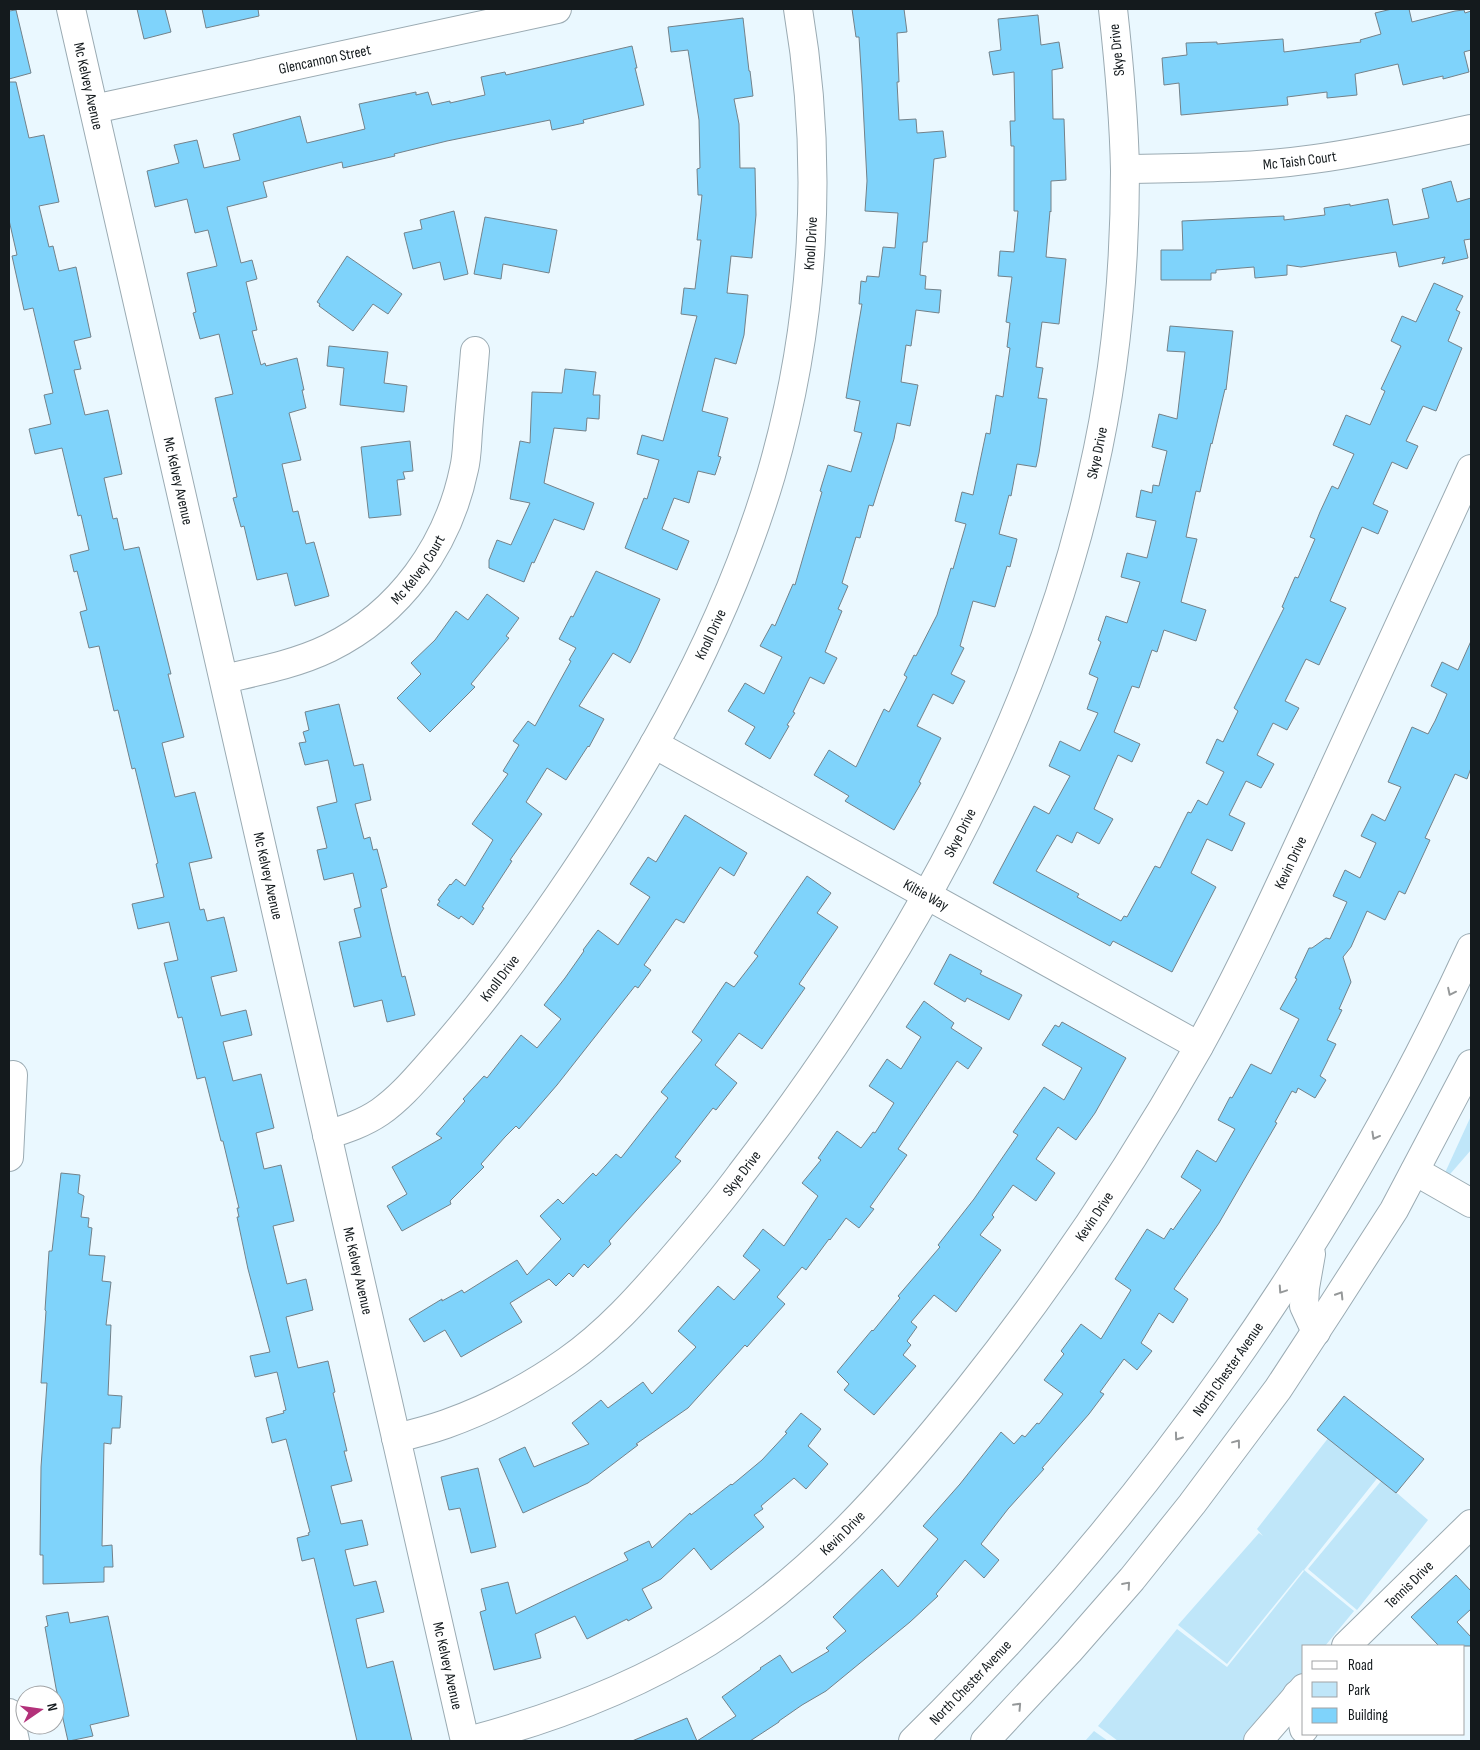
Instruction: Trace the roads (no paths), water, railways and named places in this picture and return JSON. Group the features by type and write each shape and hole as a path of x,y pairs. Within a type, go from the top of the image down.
{"street":[{"name":"Mc Kelvey Avenue","path":"71,9 396,1438 467,1741"},
{"name":"Glencannon Street","path":"94,109 557,9"},
{"name":"Knoll Drive","path":"327,1135 355,1126 387,1107 401,1095 452,1038 513,962 569,882 622,800 685,686 728,595 754,526 771,474 785,421 799,349 809,268 813,195 811,122 798,9"},
{"name":"Skye Drive","path":"396,1438 446,1424 492,1405 535,1382 570,1360 614,1323 643,1293 715,1209 784,1119 853,1017 926,895 984,783 1021,702 1054,613 1075,545 1092,476 1106,406 1118,312 1123,241 1125,169 1121,80 1113,9"},
{"name":"Mc Taish Court","path":"1125,169 1235,167 1314,159 1373,150 1471,129"},
{"name":"Mc Kelvey Court","path":"224,679 293,663 329,648 363,628 393,603 418,574 439,541 455,505 464,467 475,352"},
{"name":"Kevin Drive","path":"467,1741 522,1727 578,1707 649,1675 708,1642 764,1603 807,1568 856,1521 929,1438 1010,1336 1086,1230 1156,1121 1199,1046 1246,957 1283,879 1471,468"},
{"name":"Kiltie Way","path":"654,744 1199,1046"},
{"name":"North Chester Avenue","path":"913,1741 1031,1617 1093,1546 1152,1472 1236,1359 1288,1280 1362,1160 1450,994 1471,948"},
{"path":"985,1741 1132,1579 1278,1389 1394,1210 1471,1064"},
{"path":"9,1157 14,1075"},
{"path":"1415,1171 1471,1203"},
{"path":"1314,1238 1304,1288 1304,1306 1316,1332"},
{"name":"Tennis Drive","path":"1347,1645 1471,1524"},
{"path":"1300,1691 1302,1710"},
{"path":"1258,1741 1300,1691"},
{"path":"9,1713 15,1741"}]}
